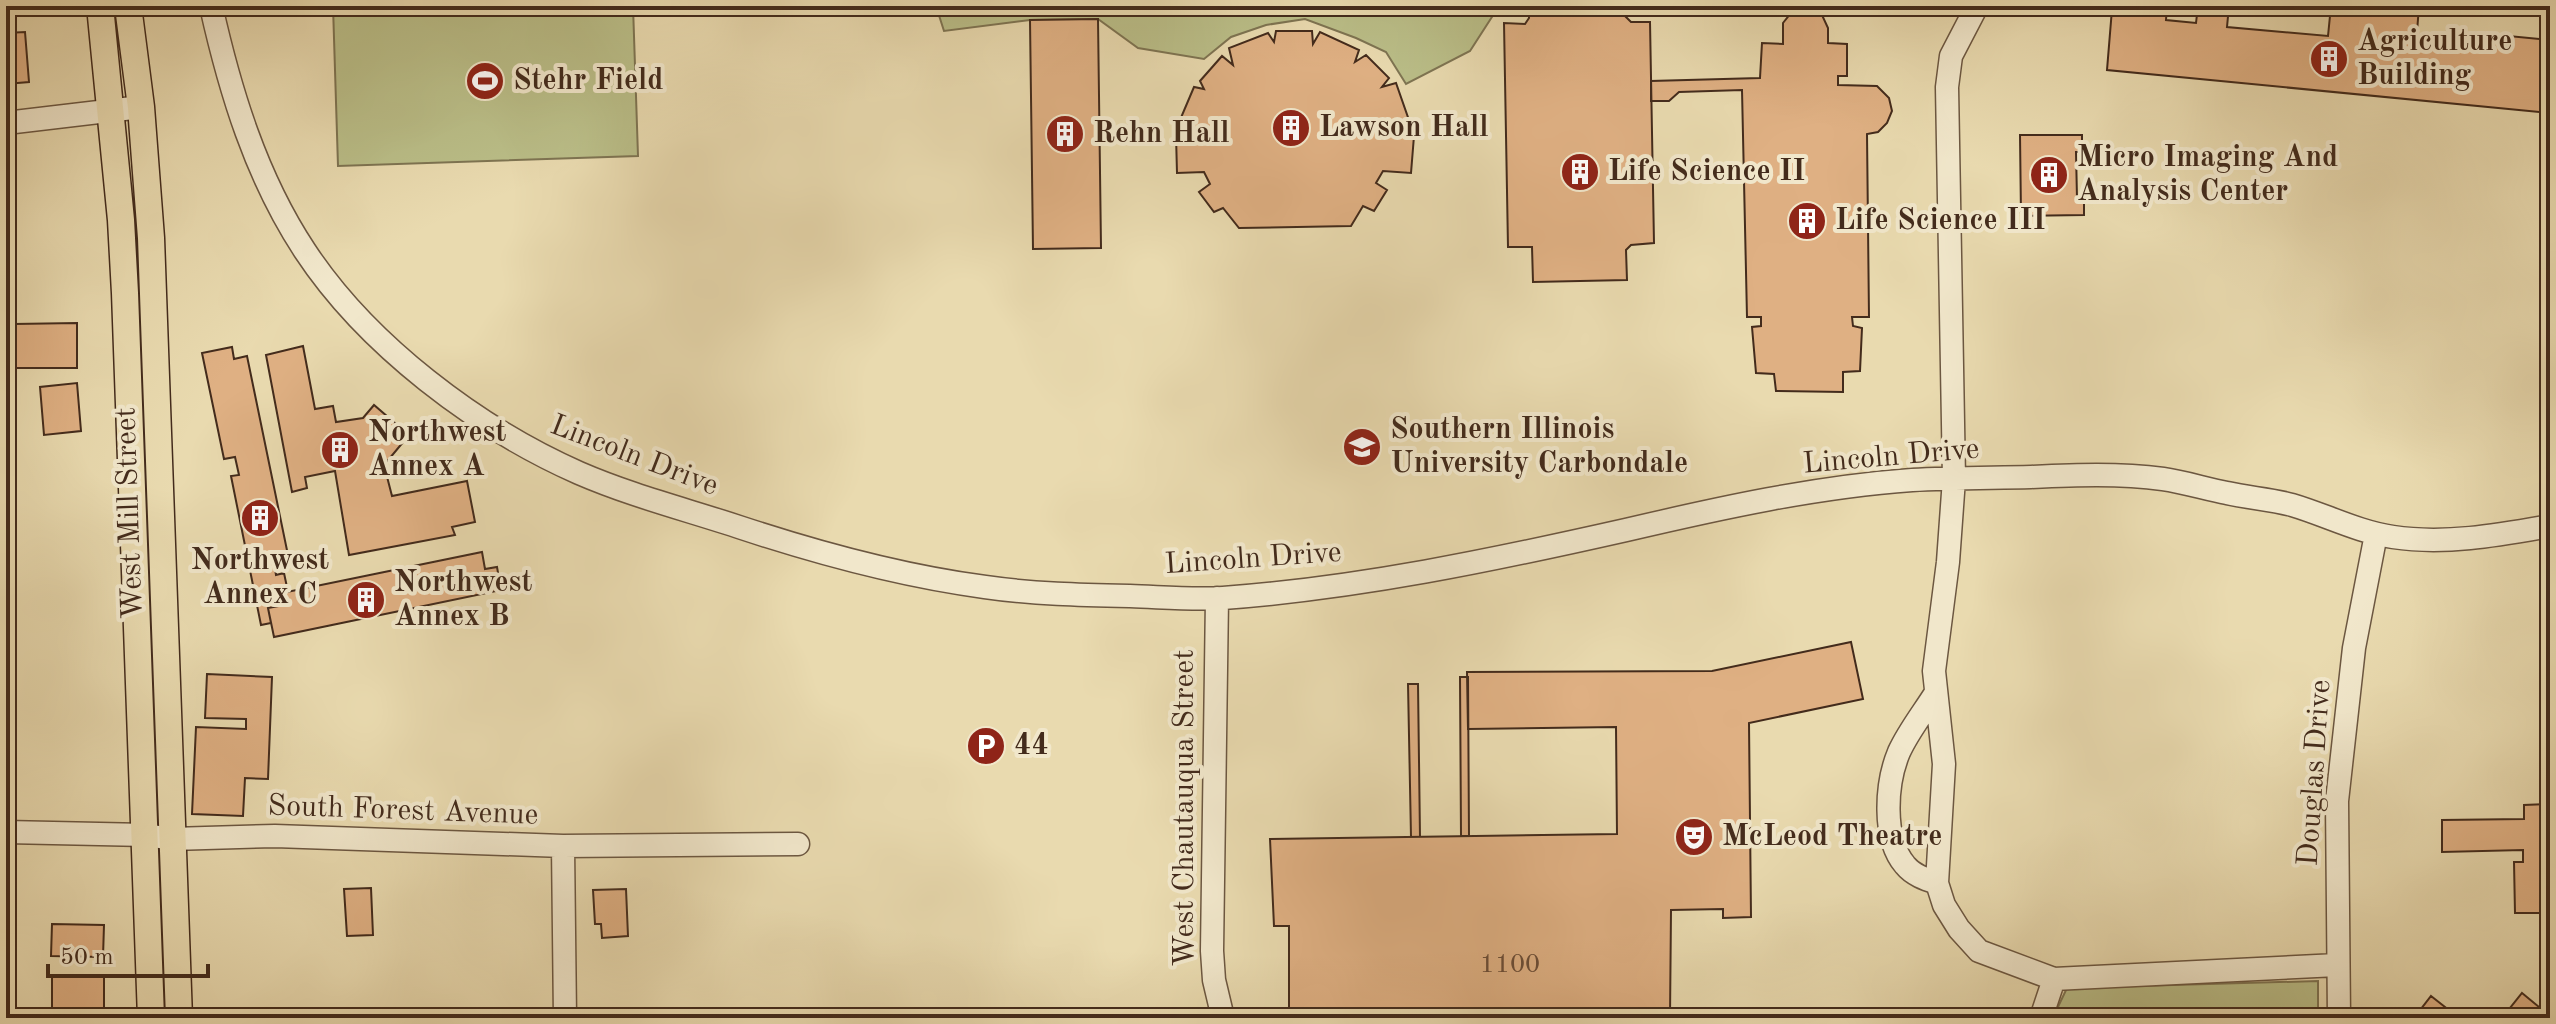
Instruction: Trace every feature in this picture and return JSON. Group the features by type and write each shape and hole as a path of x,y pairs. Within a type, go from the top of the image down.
{"main road":[{"name":"West Mill Street","path":"100,6 121,220 151,1018"},
{"name":"West Mill Street","path":"128,6 141,107 154,294 179,1018"}],"street":[{"name":"Lincoln Drive","path":"211,6 226,75 253,150 306,253 351,309 434,385 532,450 584,475 662,503 881,569 984,587 1027,591 1217,598 1333,586 1444,568 1804,493 1858,485 2092,475 2164,479 2287,504 2376,534 2428,540 2489,536 2550,526"},
{"path":"1977,6 1951,56 1947,87 1954,479 1948,562 1934,671 1944,764 1937,883 1944,905 1959,929 1979,951 2054,979 2337,965"},
{"path":"6,123 141,107"},
{"name":"Douglas Drive","path":"2339,1018 2337,801 2354,648 2376,534"},
{"name":"West Chautauqua Street","path":"1217,598 1211,850 1212,951 1214,980 1223,1018"},
{"path":"1935,694 1899,753 1889,802 1889,825 1904,865 1916,875 1937,883"},
{"name":"South Forest Avenue","path":"6,832 146,835 172,839 275,836 563,846 798,844"},
{"path":"563,846 565,1018"},
{"path":"2041,1018 2054,979"}],"green space":[{"name":"Stehr Field","path":"333,6 633,6 638,156 338,166"},
{"path":"936,6 1499,6 1470,51 1406,84 1386,52 1305,19 1266,25 1231,37 1204,59 1138,48 1098,19 1030,20 944,31"},
{"path":"2318,981 2318,1018 2056,1018 2056,1011 2067,988"}],"building":[{"name":"Life Science II","path":"1529,6 1624,6 1624,15 1631,22 1650,22 1654,243 1631,245 1626,250 1627,280 1533,282 1532,247 1508,247 1504,23 1525,24 1529,18"},
{"name":"Agriculture Building","path":"2128,6 2167,6 2166,20 2196,23 2198,6 2229,6 2227,27 2328,36 2331,6 2419,6 2416,45 2445,48 2447,30 2550,40 2550,113 2107,70 2112,9 2128,10"},
{"name":"Life Science III","path":"1807,9 1822,15 1828,28 1828,43 1847,44 1847,76 1838,76 1838,85 1877,86 1889,98 1892,111 1887,123 1878,132 1867,134 1869,317 1852,317 1853,326 1862,328 1860,371 1843,372 1843,392 1776,391 1774,374 1756,373 1752,327 1761,326 1761,317 1747,317 1742,90 1679,92 1669,101 1651,101 1651,81 1760,78 1762,43 1783,44 1783,23 1791,13"},
{"name":"Rehn Hall","path":"1098,19 1101,248 1033,249 1030,20"},
{"name":"Lawson Hall","path":"1276,31 1312,31 1313,44 1320,32 1359,50 1355,62 1366,55 1389,78 1382,87 1396,83 1411,126 1400,130 1414,136 1411,173 1383,171 1376,183 1387,190 1374,211 1363,206 1351,226 1239,228 1223,208 1214,212 1199,192 1210,184 1204,172 1177,173 1176,135 1187,132 1177,127 1194,87 1204,89 1200,81 1222,56 1233,65 1229,48 1268,33 1274,42"},
{"path":"25,32 29,82 6,84 6,33"},
{"name":"Micro Imaging And Analysis Center","path":"2020,135 2082,135 2082,152 2076,152 2077,198 2084,198 2084,215 2021,216"},
{"path":"77,323 77,368 15,368 14,324"},
{"name":"Northwest Annex A","path":"303,346 315,409 333,406 336,422 363,418 374,405 409,435 384,465 392,496 467,481 475,522 452,527 455,535 349,555 335,471 305,477 307,488 292,492 266,355"},
{"name":"Northwest Annex C","path":"232,347 234,359 247,356 289,560 274,563 276,575 284,573 288,592 277,594 279,606 268,608 271,623 261,625 231,476 239,475 235,457 224,459 202,353"},
{"path":"77,383 81,431 44,435 40,387"},
{"name":"Northwest Annex B","path":"482,552 485,569 497,567 501,590 274,637 268,608 279,606 277,594"},
{"path":"1851,642 1863,699 1749,723 1751,917 1723,918 1723,909 1671,910 1670,1018 1524,1018 1525,1008 1427,1012 1427,1018 1289,1018 1289,926 1274,926 1270,839 1617,834 1616,727 1468,729 1467,672 1712,671"},
{"path":"207,674 272,677 268,779 245,778 243,816 192,814 196,727 246,729 246,719 205,718"},
{"path":"1460,677 1468,677 1469,836 1461,836"},
{"path":"1408,684 1418,684 1420,837 1411,837"},
{"path":"2550,804 2550,913 2515,913 2514,862 2523,862 2523,850 2442,852 2442,820 2524,819 2524,805"},
{"path":"371,888 373,935 347,936 344,889"},
{"path":"626,889 628,936 602,938 601,924 595,924 593,890"},
{"path":"52,924 104,925 103,957 51,956"},
{"path":"52,977 104,977 104,1010 52,1009"},
{"path":"2522,993 2550,1016 2549,1018 2502,1018"},
{"path":"2431,996 2459,1018 2414,1018"}],"place":[{"name":"Agriculture Building","path":"2329,59"},
{"name":"Stehr Field","path":"485,81"},
{"name":"Lawson Hall","path":"1291,128"},
{"name":"Rehn Hall","path":"1065,134"},
{"name":"Life Science II","path":"1580,172"},
{"name":"Micro Imaging And Analysis Center","path":"2049,175"},
{"name":"Life Science III","path":"1807,221"},
{"name":"Southern Illinois University Carbondale","path":"1362,447"},
{"name":"Northwest Annex A","path":"340,450"},
{"name":"Northwest Annex C","path":"260,518"},
{"name":"Northwest Annex B","path":"366,600"},
{"name":"44","path":"986,746"},
{"name":"McLeod Theatre","path":"1694,837"}]}
